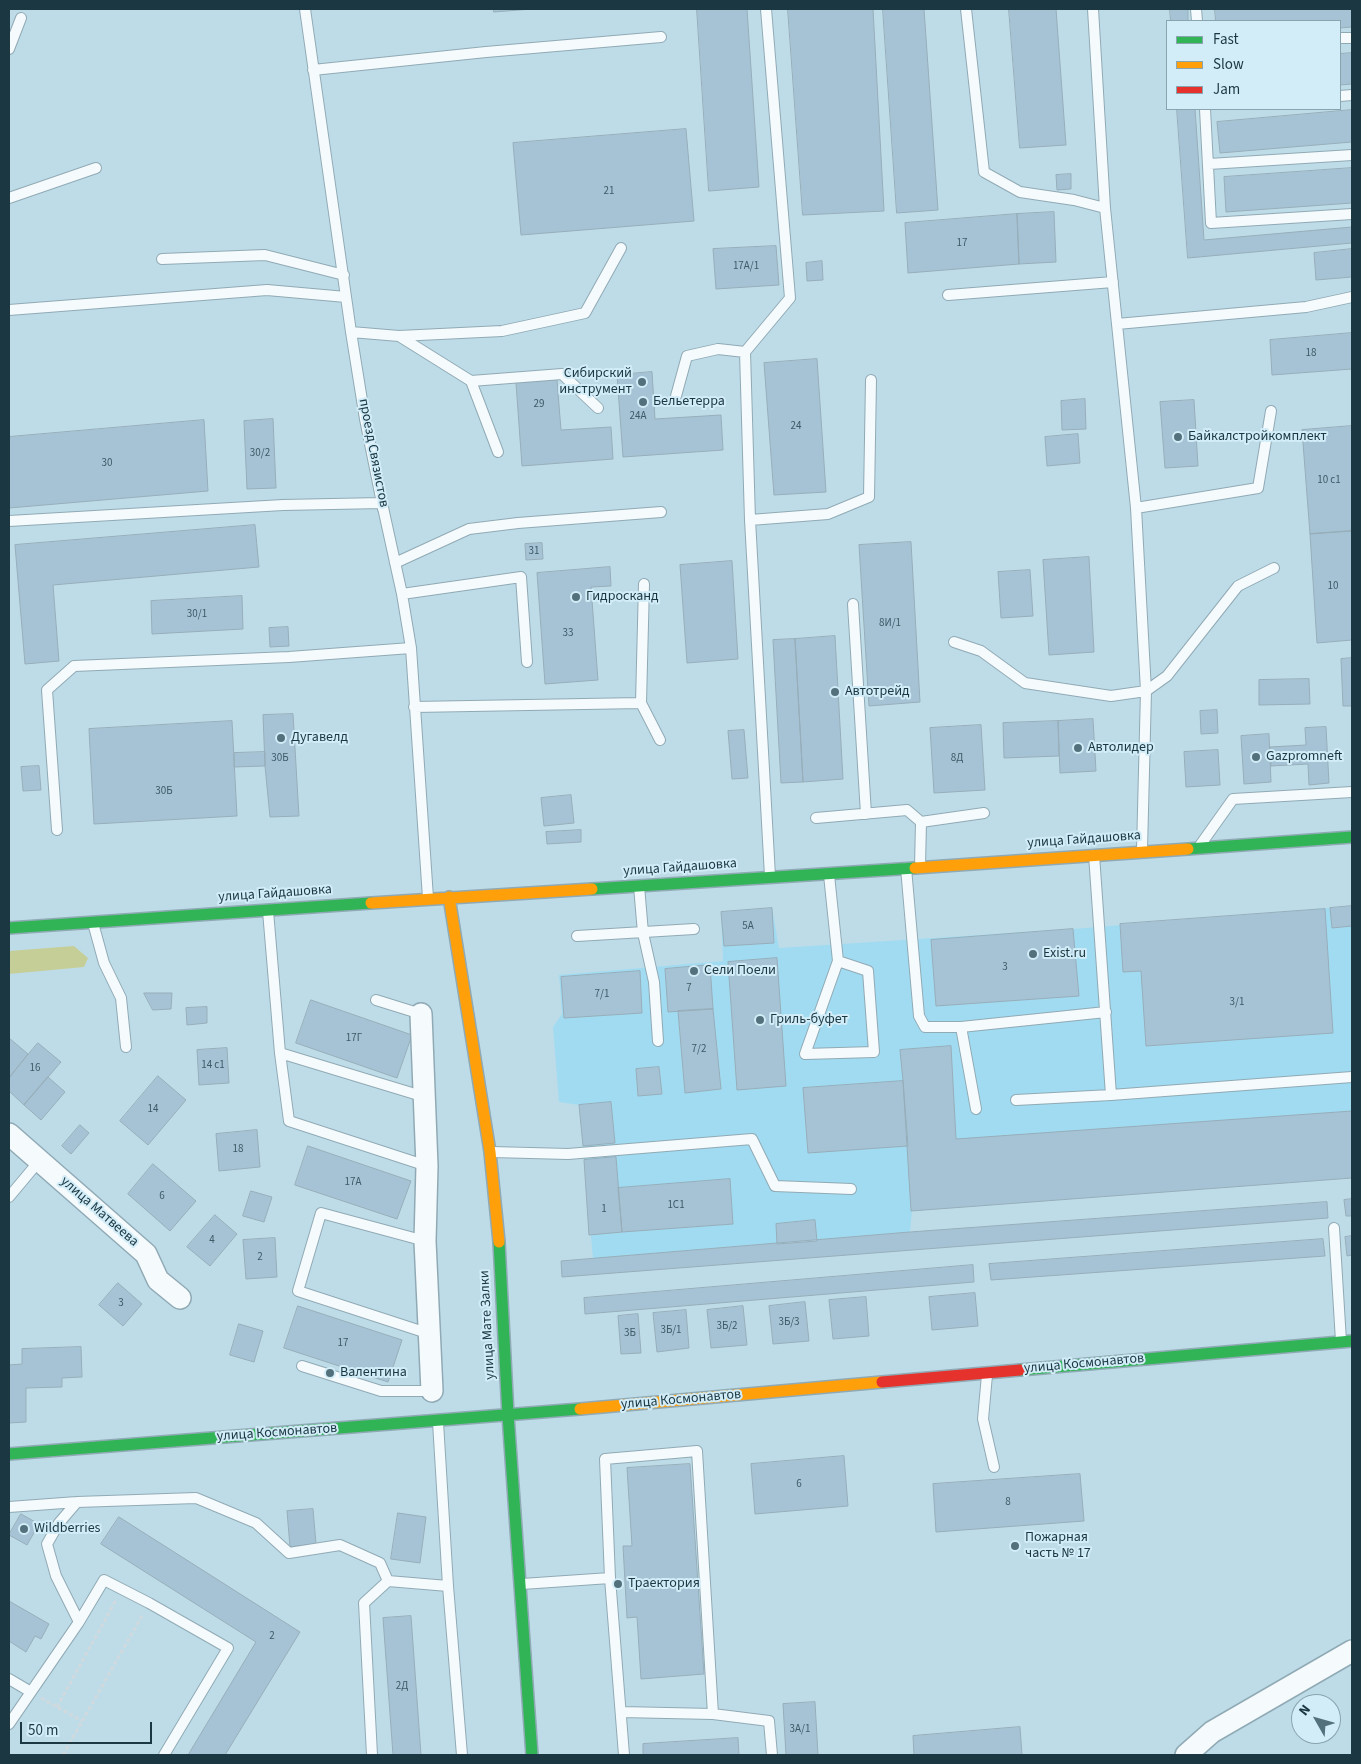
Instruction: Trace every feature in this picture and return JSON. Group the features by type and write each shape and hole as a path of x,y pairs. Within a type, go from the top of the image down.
{"street":[{"name":"улица Гайдашовка","path":"9,928 449,897 829,874 1352,836"},
{"name":"улица Мате Залки","path":"449,897 490,1152 499,1246 508,1415 522,1584 532,1755"},
{"path":"422,1014 426,1097 426,1241 432,1391"},
{"name":"улица Матвеева","path":"9,1134 146,1254 158,1280 180,1298"},
{"name":"улица Космонавтов","path":"9,1454 438,1421 1346,1341"},
{"path":"1186,1755 1212,1732 1352,1652"}],"lane":[{"name":"проезд Связистов","path":"305,9 365,419 395,563"},
{"path":"766,9 790,298 745,352 750,520 770,877"},
{"path":"966,9 984,172 1020,192 1074,200 1105,208"},
{"path":"1093,9 1105,208 1136,508 1146,691 1142,852"},
{"path":"9,49 21,18"},
{"path":"313,70 486,52 661,37"},
{"path":"1205,110 1211,223 1352,214"},
{"path":"1209,164 1352,155"},
{"path":"9,198 96,168"},
{"path":"351,332 399,336 502,331 585,313 621,248"},
{"path":"162,259 265,255 344,275"},
{"path":"948,295 1113,282"},
{"path":"9,310 267,290 346,297"},
{"path":"1117,324 1306,307 1352,297"},
{"path":"399,336 471,381 562,374 598,408"},
{"path":"676,396 687,356 718,348 745,352"},
{"path":"750,520 828,514 869,497 872,380"},
{"path":"471,381 498,452"},
{"path":"1136,508 1258,488 1272,411"},
{"path":"9,521 283,505 382,504"},
{"path":"428,899 411,648 395,563 470,528 661,512"},
{"path":"954,642 981,651 1025,683 1111,696 1146,691 1167,676 1238,586 1274,568"},
{"path":"402,594 521,577 527,662"},
{"path":"644,584 641,703 660,740"},
{"path":"853,604 866,814"},
{"path":"57,830 47,690 74,666 289,657 411,648"},
{"path":"414,707 641,703"},
{"path":"1198,848 1233,799 1352,792"},
{"path":"816,818 907,810 921,822 984,813"},
{"path":"920,867 921,822"},
{"path":"1094,854 1111,1095"},
{"path":"906,868 919,1016 925,1027 961,1027 1106,1012"},
{"path":"829,874 838,960 805,1054 874,1052 868,971 838,960"},
{"path":"639,885 643,932 654,982 658,1041"},
{"path":"268,910 280,1053 289,1121 427,1166"},
{"path":"93,922 104,963 121,998 126,1047"},
{"path":"577,936 694,929"},
{"path":"376,1000 422,1014"},
{"path":"961,1027 976,1109"},
{"path":"280,1053 426,1097"},
{"path":"1016,1100 1352,1077"},
{"path":"490,1152 568,1154 752,1139 775,1186 851,1189"},
{"path":"9,1197 40,1160"},
{"path":"426,1241 321,1213 298,1291 430,1334"},
{"path":"1334,1228 1346,1341"},
{"path":"302,1366 381,1391 432,1391"},
{"path":"987,1373 983,1419 994,1467"},
{"path":"438,1421 448,1586 462,1755"},
{"path":"624,1755 610,1578 605,1459 697,1450 713,1714"},
{"path":"9,1507 77,1502 196,1498 256,1522 289,1553 340,1545 380,1564 388,1581"},
{"path":"77,1502 59,1523 47,1544 56,1576 79,1622"},
{"path":"522,1584 610,1578"},
{"path":"9,1724 79,1622 104,1580 122,1588 228,1648 164,1755"},
{"path":"372,1755 364,1604 388,1581 448,1586"},
{"path":"9,1679 31,1692"},
{"path":"620,1712 713,1714 769,1721 772,1755"}],"path":[{"path":"57,1707 122,1588"},
{"path":"63,1755 149,1603"},
{"path":"31,1692 82,1721"}],"shaded area":[{"path":"1352,906 1352,1178 912,1211 910,1232 593,1259 579,1105 559,1102 553,1027 562,1014 559,975 723,961 721,912 772,908 779,948 1073,929"}],"green space":[{"path":"74,946 88,958 84,967 9,974 9,951"}],"building":[{"path":"494,9 532,9 494,12"},
{"path":"697,9 747,9 759,187 709,191"},
{"path":"788,9 873,9 884,211 803,215"},
{"path":"883,9 924,9 938,210 897,213"},
{"path":"1009,9 1056,9 1066,145 1020,148"},
{"path":"1170,9 1188,9 1188,20 1171,20"},
{"path":"1215,9 1352,9 1352,27 1341,28 1341,20 1216,20"},
{"path":"1352,53 1352,84 1341,85 1341,54"},
{"path":"1177,110 1195,110 1204,240 1352,227 1352,243 1188,258"},
{"path":"1352,110 1352,142 1220,153 1217,122"},
{"path":"686,129 694,221 521,235 513,143"},
{"path":"1352,168 1352,203 1226,212 1224,177"},
{"path":"1071,174 1071,189 1057,190 1056,175"},
{"path":"1054,212 1056,262 1019,264 1017,214"},
{"path":"1017,214 1019,264 908,273 905,223"},
{"path":"776,246 779,285 716,289 713,249"},
{"path":"1352,249 1352,277 1316,280 1314,253"},
{"path":"822,261 823,280 807,281 806,263"},
{"path":"1352,333 1352,369 1272,375 1270,340"},
{"path":"817,359 826,492 774,495 764,363"},
{"path":"652,372 655,419 721,415 723,450 623,457 617,375"},
{"path":"557,380 561,430 611,427 613,459 522,466 516,383"},
{"path":"1085,399 1086,429 1062,430 1061,401"},
{"path":"1194,400 1198,466 1165,468 1160,402"},
{"path":"273,419 276,488 247,489 244,421"},
{"path":"204,420 208,491 9,508 9,437"},
{"path":"1352,426 1352,531 1310,534 1302,430"},
{"path":"1078,434 1080,463 1047,466 1045,437"},
{"path":"255,525 259,567 53,585 59,661 25,664 15,545"},
{"path":"1352,531 1352,640 1317,643 1310,534"},
{"path":"911,542 920,702 869,706 859,545"},
{"path":"542,543 543,559 526,560 525,544"},
{"path":"1089,557 1094,652 1049,655 1043,560"},
{"path":"732,561 738,659 687,663 680,565"},
{"path":"610,567 611,586 591,587 598,680 545,684 537,573"},
{"path":"1030,570 1033,616 1001,618 998,572"},
{"path":"242,596 243,629 152,634 151,601"},
{"path":"288,627 289,646 270,647 269,628"},
{"path":"835,636 843,779 803,782 795,639"},
{"path":"795,639 803,782 781,783 773,640"},
{"path":"1352,658 1352,706 1343,706 1341,659"},
{"path":"1309,679 1310,704 1259,705 1259,680"},
{"path":"1217,710 1218,733 1201,734 1200,711"},
{"path":"293,714 299,816 270,817 263,715"},
{"path":"1093,719 1096,771 1060,773 1058,721"},
{"path":"232,721 237,816 94,824 89,729"},
{"path":"1058,721 1059,756 1004,758 1003,723"},
{"path":"981,725 985,790 934,793 930,728"},
{"path":"1326,727 1329,783 1309,785 1308,764 1271,766 1270,747 1306,745 1305,728"},
{"path":"744,730 748,778 732,779 728,731"},
{"name":"Gazpromneft","path":"1269,734 1271,782 1244,784 1241,736"},
{"path":"1218,750 1220,785 1186,787 1184,752"},
{"path":"265,752 265,766 234,767 234,753"},
{"path":"39,766 41,790 23,791 21,767"},
{"path":"571,795 574,823 544,826 541,798"},
{"path":"581,830 581,842 547,844 546,832"},
{"path":"1352,906 1352,926 1332,928 1330,908"},
{"path":"772,908 774,943 724,946 721,912"},
{"path":"1325,909 1333,1033 1146,1046 1141,971 1123,972 1120,924"},
{"path":"1073,929 1079,996 936,1006 931,940"},
{"path":"777,958 786,1086 737,1090 728,962"},
{"path":"710,965 713,1009 668,1012 665,969"},
{"path":"640,971 642,1013 564,1018 561,977"},
{"path":"144,993 172,993 171,1009 153,1010"},
{"path":"311,1000 412,1035 397,1078 296,1043"},
{"path":"207,1007 207,1023 187,1025 186,1008"},
{"path":"713,1009 721,1089 685,1093 678,1011"},
{"path":"9,1038 28,1054 9,1078"},
{"path":"38,1043 61,1062 24,1105 9,1091 9,1078"},
{"path":"951,1046 956,1139 1352,1111 1352,1178 911,1211 900,1050"},
{"path":"227,1048 229,1083 199,1085 197,1050"},
{"path":"659,1067 662,1094 638,1096 636,1069"},
{"path":"158,1076 186,1100 148,1145 120,1121"},
{"path":"48,1077 65,1092 41,1120 24,1105"},
{"path":"903,1081 908,1146 808,1153 803,1088"},
{"path":"611,1102 615,1143 583,1146 579,1105"},
{"path":"80,1125 89,1133 71,1154 62,1146"},
{"path":"257,1130 260,1167 219,1171 216,1134"},
{"path":"308,1146 411,1181 397,1219 295,1185"},
{"path":"616,1157 622,1232 589,1235 584,1160"},
{"path":"153,1164 196,1201 170,1231 128,1194"},
{"path":"730,1179 733,1224 622,1232 618,1188"},
{"path":"251,1191 272,1197 264,1222 243,1216"},
{"path":"1352,1199 1352,1216 1346,1216 1344,1200"},
{"path":"1327,1202 1328,1218 562,1277 561,1261 910,1232"},
{"path":"215,1215 237,1234 210,1266 187,1247"},
{"path":"815,1220 817,1241 777,1244 776,1224"},
{"path":"1352,1236 1352,1255 1347,1256 1345,1237"},
{"path":"275,1238 277,1277 246,1279 243,1240"},
{"path":"1323,1239 1325,1256 991,1280 989,1264"},
{"path":"973,1265 974,1282 585,1314 584,1298"},
{"path":"118,1283 142,1304 123,1326 99,1305"},
{"path":"975,1293 978,1326 932,1330 929,1297"},
{"path":"866,1297 869,1336 833,1339 829,1300"},
{"path":"805,1302 809,1341 773,1344 769,1306"},
{"path":"298,1306 402,1340 388,1382 284,1348"},
{"path":"743,1306 747,1345 711,1348 707,1310"},
{"path":"686,1310 689,1348 657,1352 653,1313"},
{"path":"638,1314 641,1353 621,1354 618,1316"},
{"path":"239,1324 263,1331 254,1362 230,1355"},
{"path":"81,1347 82,1377 62,1378 62,1387 26,1388 26,1422 9,1423 9,1365 22,1364 22,1349"},
{"path":"844,1456 848,1506 755,1514 751,1464"},
{"path":"690,1464 704,1674 641,1679 637,1617 627,1618 623,1546 632,1546 627,1468"},
{"name":"Пожарная часть № 17","path":"1080,1474 1084,1521 936,1532 933,1484"},
{"path":"313,1509 316,1544 290,1547 287,1511"},
{"path":"398,1513 426,1517 420,1563 391,1559"},
{"name":"Wildberries","path":"21,1514 39,1524 27,1545 9,1535"},
{"path":"119,1517 300,1632 225,1755 188,1755 256,1642 101,1544"},
{"path":"9,1601 49,1624 41,1639 35,1636 26,1652 9,1641"},
{"path":"411,1616 421,1755 393,1755 383,1618"},
{"path":"815,1702 818,1755 786,1755 783,1704"},
{"path":"1020,1727 1022,1755 914,1755 913,1736"},
{"path":"738,1738 739,1755 643,1755 643,1744"}],"traffic: fast":[{"path":"1188,849 1352,837"},
{"path":"592,889 915,868"},
{"path":"9,928 371,903"},
{"path":"499,1242 508,1415 532,1755"},
{"path":"1020,1370 1352,1341"},
{"path":"9,1454 580,1409"}],"traffic: slow":[{"path":"915,868 1188,849"},
{"path":"371,903 592,889"},
{"path":"449,897 490,1152 499,1242"},
{"path":"580,1409 882,1382"}],"traffic: jam":[{"path":"882,1382 1020,1370"}],"place":[{"name":"Сибирский инструмент","path":"642,382"},
{"name":"Бельетерра","path":"643,402"},
{"name":"Байкалстройкомплект","path":"1178,437"},
{"name":"Гидросканд","path":"576,597"},
{"name":"Автотрейд","path":"835,692"},
{"name":"Дугавелд","path":"281,738"},
{"name":"Автолидер","path":"1078,748"},
{"name":"Gazpromneft","path":"1256,757"},
{"name":"Exist.ru","path":"1033,954"},
{"name":"Сели Поели","path":"694,971"},
{"name":"Гриль-буфет","path":"760,1020"},
{"name":"Валентина","path":"330,1373"},
{"name":"Wildberries","path":"24,1529"},
{"name":"Пожарная часть № 17","path":"1015,1546"},
{"name":"Траектория","path":"618,1584"}]}
